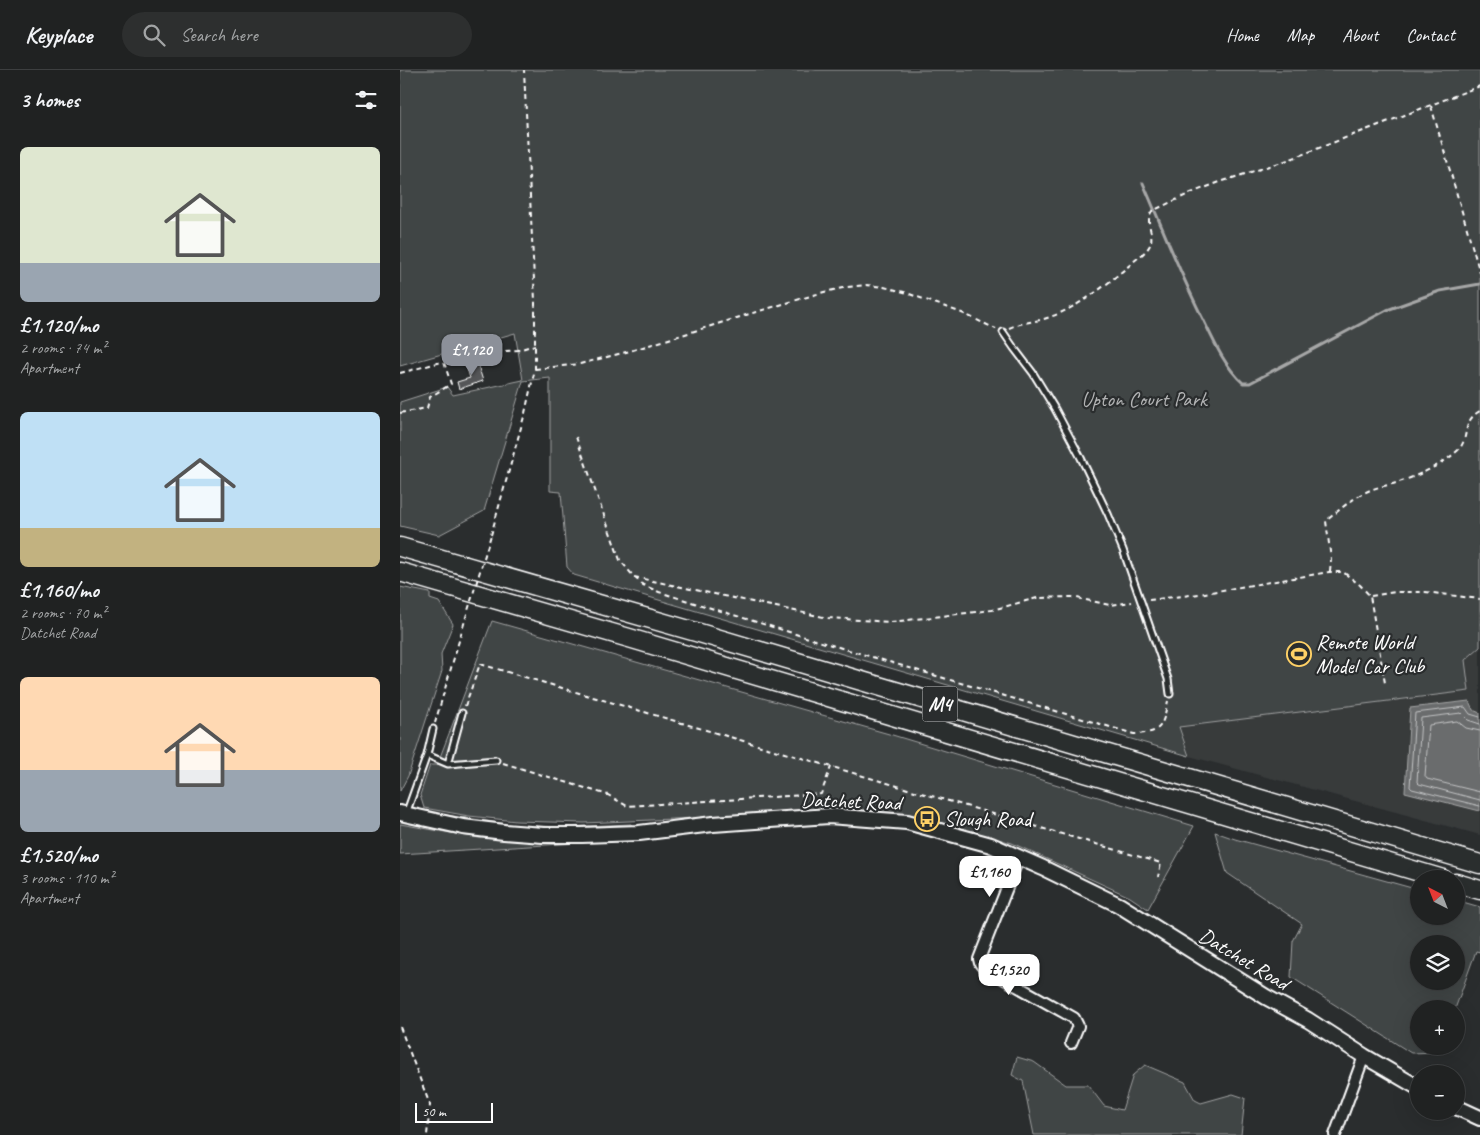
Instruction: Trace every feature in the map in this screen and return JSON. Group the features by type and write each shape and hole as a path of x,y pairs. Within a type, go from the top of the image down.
{"highway":[{"name":"M4","path":"400,547 696,632 1480,864"},
{"name":"M4","path":"400,572 1414,870"},
{"path":"1465,886 1480,890"}],"main road":[{"name":"Datchet Road","path":"403,814 463,827 543,835 639,833 714,824 829,816 907,822 991,845 1119,905 1364,1056"},
{"path":"1364,1056 1410,1083"},
{"path":"1465,1111 1480,1118"}],"street":[{"path":"1019,857 979,959 980,963 983,967 1074,1018 1078,1026 1071,1043"},
{"path":"1335,1135 1364,1056"}],"lane":[{"path":"1003,332 1042,388 1081,458 1123,550 1168,679 1170,694"},
{"path":"448,764 462,713"},
{"path":"403,814 427,755 433,730"},
{"path":"427,755 448,764 496,760"}],"path":[{"path":"433,730 526,413 535,368 535,301 524,70"},
{"path":"535,368 580,364 630,351 847,286 866,285 904,292 962,313 1003,332 1017,325 1033,322 1067,310 1108,283 1150,245 1152,236 1148,220 1152,212 1191,193 1288,160 1480,86"},
{"path":"1431,106 1480,274"},
{"path":"400,373 472,354 518,350 535,345"},
{"path":"400,412 427,408 430,397 451,384 444,362"},
{"path":"1330,572 1331,559 1326,521 1346,505 1372,489 1398,483 1425,472 1457,452 1464,443 1466,428 1473,415 1480,411"},
{"path":"576,437 620,560 643,585 659,592 1134,734 1148,733 1156,730 1164,722 1170,694"},
{"path":"634,577 828,618 891,622 992,610 1037,598 1072,597 1110,605 1199,594 1330,572 1342,572 1360,585 1370,596 1385,683"},
{"path":"1370,596 1395,592 1425,592 1480,599"},
{"path":"462,713 480,664 1161,863 1158,876"},
{"path":"496,760 608,795 627,806 821,794 832,767"},
{"path":"400,1027 430,1105 427,1135"}],"shaded area":[{"path":"1480,647 1480,835 1189,756 1179,727 1468,691 1465,660"}],"green space":[{"name":"Upton Court Park","path":"400,70 1480,70 1480,647 1465,660 1469,691 1179,727 1189,756 574,575 567,567 561,492 550,491 550,378 523,381 484,511 439,535 400,526 400,402 447,387 453,395 523,380 515,333 400,366"},
{"path":"400,587 430,593 430,599 439,602 453,624 441,654 442,671 408,776 400,791"},
{"path":"492,621 889,734 1194,826 1148,909 1130,897 1012,843 910,814 857,812 584,823 516,821 469,816 424,808 420,795 430,765 437,765"},
{"path":"433,813 514,825 562,827 631,824 632,826 574,829 531,828"},
{"path":"400,824 479,838 578,843 400,854"},
{"path":"1215,832 1410,888 1410,925 1465,925 1465,903 1480,907 1480,952 1476,951 1465,981 1465,935 1410,935 1410,990 1462,990 1458,1000 1410,1000 1410,1052 1291,977 1293,941 1302,924 1227,873"},
{"path":"1017,1057 1034,1062 1066,1085 1088,1085 1104,1106 1122,1110 1133,1075 1145,1065 1185,1082 1195,1100 1201,1103 1233,1094 1245,1098 1241,1135 1034,1135 1023,1081 1012,1075"}],"water":[{"path":"1469,701 1473,710 1480,713 1480,811 1405,792 1410,708"}],"building":[{"path":"477,362 483,381 459,389 457,382 470,378 466,366"}],"waterway":[{"path":"1143,183 1180,270 1220,354 1243,383 1250,383 1387,310 1440,291 1480,284"}],"place":[{"name":"Remote World Model Car Club","path":"1299,654"},
{"name":"Slough Road","path":"927,819"}]}
